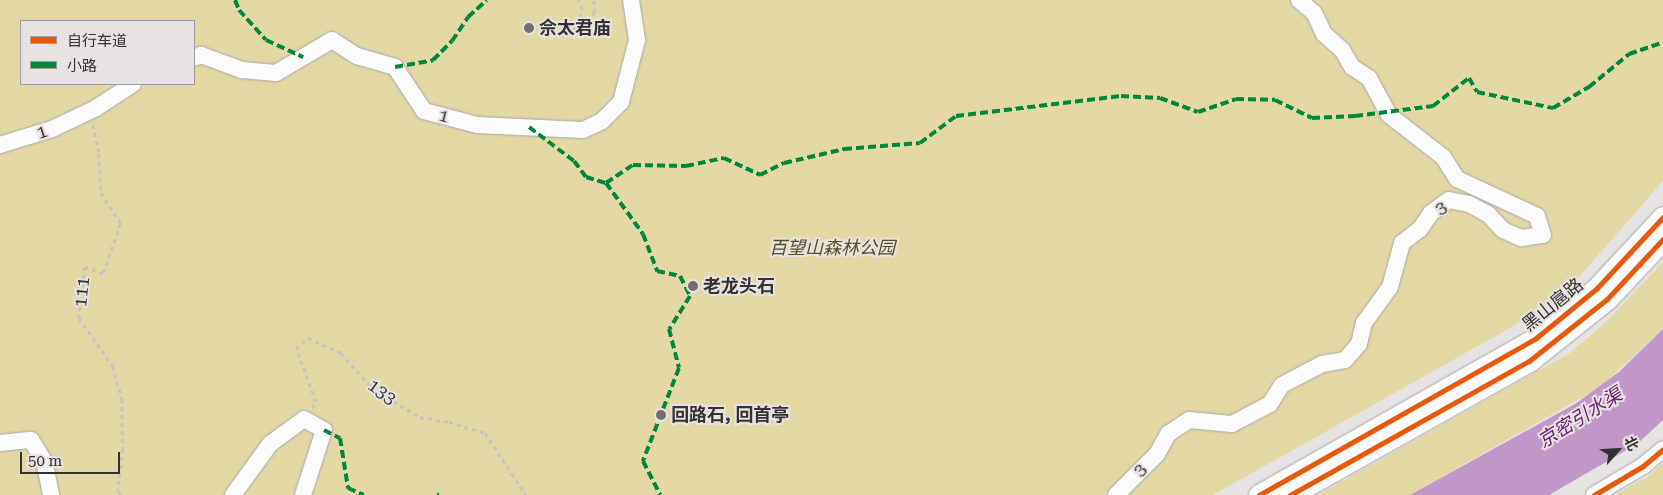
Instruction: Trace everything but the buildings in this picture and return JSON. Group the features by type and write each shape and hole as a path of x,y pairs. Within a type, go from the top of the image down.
{"main road":[{"name":"黑山扈路","path":"1259,495 1536,338 1585,299 1632,253 1663,217"},
{"name":"黑山扈路","path":"1290,495 1528,361 1607,299 1663,239"}],"street":[{"name":"1","path":"195,58 201,55 242,70 276,73 332,40 357,56 394,67 424,111 477,124 583,130 602,120 621,102 637,40 631,0"},
{"name":"3","path":"1116,495 1157,454 1168,434 1189,420 1232,424 1270,404 1282,385 1322,364 1345,360 1359,344 1364,323 1390,287 1402,244 1420,229 1431,212 1449,200 1469,204 1488,214 1503,230 1521,238 1543,235 1537,216 1457,179 1443,157 1389,115 1369,78 1352,67 1342,50 1324,34 1314,13 1299,0"},
{"name":"1","path":"0,145 52,129 91,110 131,85"},
{"path":"233,495 270,444 304,419 324,430 303,495"},
{"path":"0,443 31,440 44,461 51,495"},
{"path":"1594,495 1643,466 1663,449"}],"path":[{"path":"577,25 582,10 578,0"},
{"path":"567,36 577,25 594,13 594,0"}],"green space":[{"name":"百望山森林公园","path":"0,0 1663,0 1663,181 1558,301 1213,495 0,495"},
{"path":"1663,262 1663,329 1600,387 1410,495 1318,495 1570,353 1607,321"},
{"path":"1663,463 1663,495 1615,495 1649,476"}],"water":[{"name":"京密引水渠","path":"1663,329 1663,420 1637,444 1549,495 1410,495 1575,404 1619,372"}],"marked path":[{"path":"235,0 239,10 266,40 303,57"},
{"path":"395,67 433,60 452,41 468,17 487,0"},
{"path":"606,183 633,165 686,166 724,158 760,175 784,163 844,149 920,143 956,116 1121,96 1160,98 1198,112 1236,99 1275,100 1312,118 1355,116 1433,106 1469,78 1477,92 1553,108 1589,87 1629,54 1663,42"},
{"path":"529,127 574,161 586,177 606,183 643,234 657,271 680,276 690,296 669,329 679,368 643,461 660,495"},
{"path":"324,430 340,438 348,488 364,495"}],"cycle path":[{"path":"1259,495 1536,338 1597,288 1663,217"},
{"path":"1290,495 1529,361 1607,299 1663,239"},
{"path":"1594,495 1643,466 1663,449"}],"place":[{"name":"佘太君庙","path":"529,28"},
{"name":"老龙头石","path":"693,286"},
{"name":"回路石, 回首亭","path":"661,415"}]}
